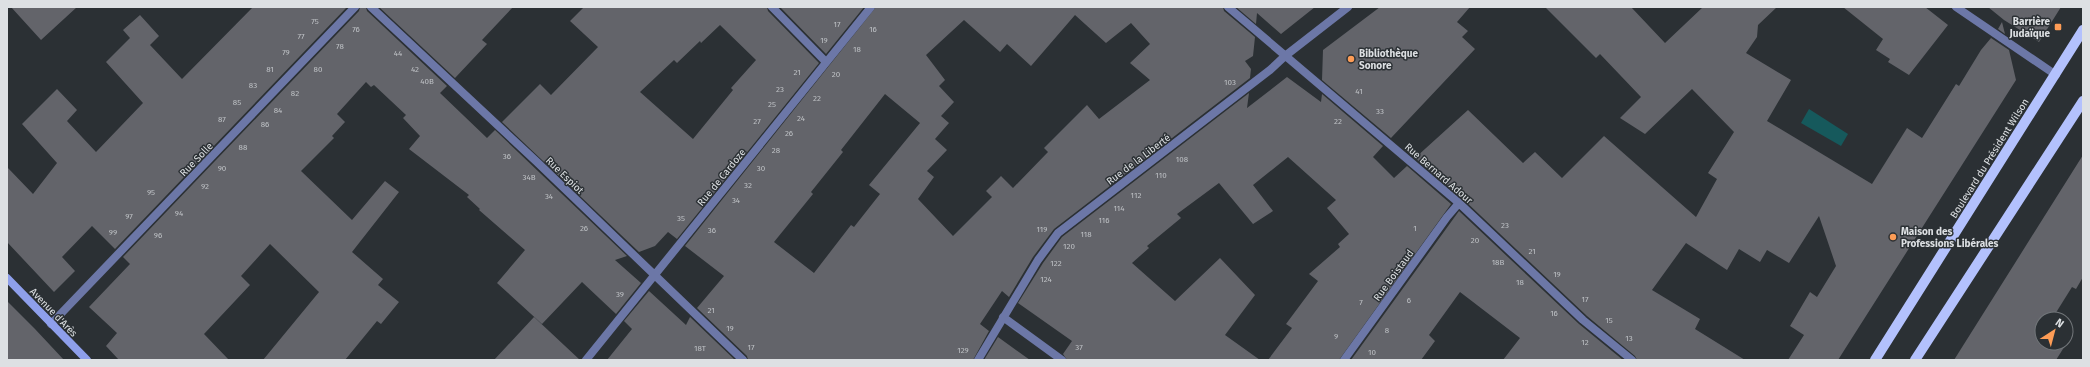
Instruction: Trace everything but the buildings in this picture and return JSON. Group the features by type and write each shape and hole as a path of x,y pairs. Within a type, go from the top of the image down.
{"main road":[{"name":"Boulevard du Président Wilson","path":"1875,360 2083,30"},
{"path":"1915,360 2083,101"},
{"name":"Avenue d'Arès","path":"7,278 87,360"}],"street":[{"name":"Rue Solle","path":"51,324 355,7"},
{"name":"Rue Espiot","path":"371,7 537,162 743,360"},
{"path":"772,7 826,62"},
{"name":"Rue de Cardoze","path":"586,360 655,277 871,7"},
{"name":"Rue Bernard Adour","path":"1228,7 1459,203 1583,320 1632,360"},
{"name":"Rue de la Liberté","path":"978,360 1002,317 1038,260 1058,233 1270,70 1348,7"},
{"path":"1956,7 2056,75"},
{"name":"Rue Boistaud","path":"1344,360 1447,217 1459,203"},
{"path":"1002,317 1062,360"}],"water":[{"path":"1809,109 1848,134 1841,146 1801,123"}],"place":[{"name":"Barrière Judaïque","path":"2058,27"},
{"name":"Bibliothèque Sonore","path":"1351,59"},
{"name":"Maison des Professions Libérales","path":"1893,237"}]}
